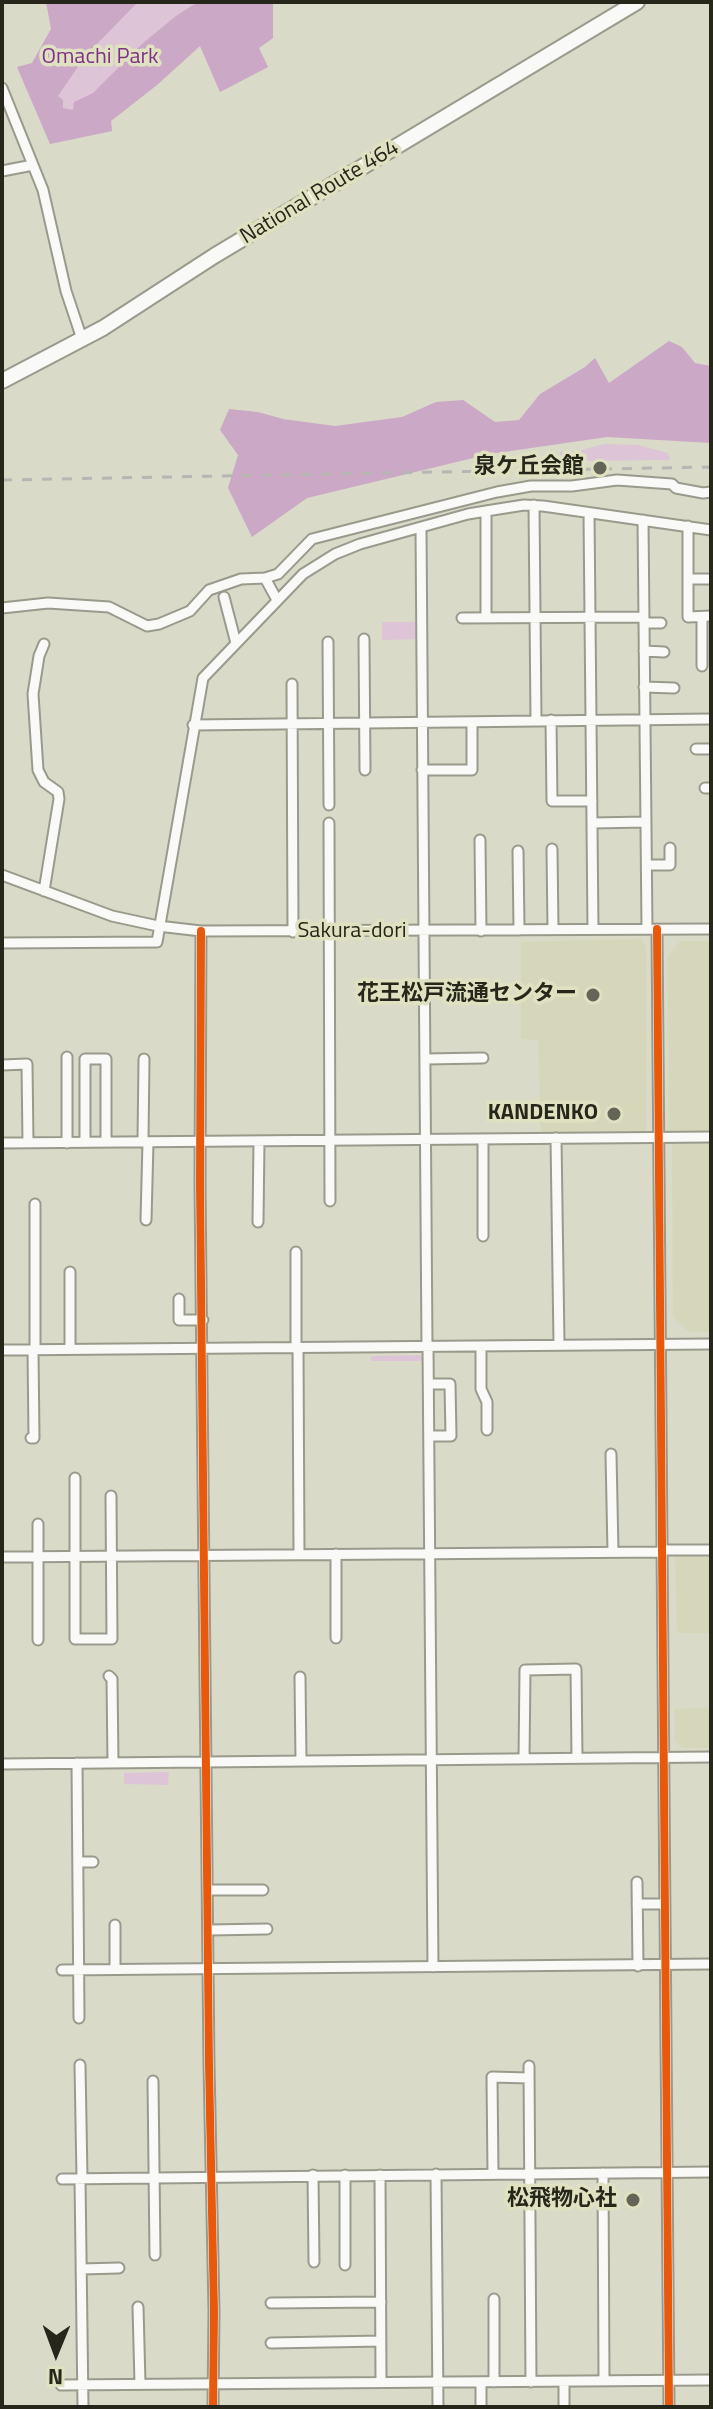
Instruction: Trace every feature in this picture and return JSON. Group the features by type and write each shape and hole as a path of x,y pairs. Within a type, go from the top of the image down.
{"highway":[{"name":"National Route 464","path":"2,381 82,339 637,2"}],"street":[{"path":"2,88 43,190 66,291 82,339"},
{"path":"2,171 33,165"},
{"path":"2,608 48,603 109,607 147,626 190,611 209,590 241,579 278,574 312,539 497,492 531,486 572,486 617,480 672,484 676,488 711,492"},
{"path":"534,505 536,720"},
{"path":"2,943 157,942 203,678 303,574 335,554 468,514 534,505 711,530"},
{"path":"486,511 486,618"},
{"path":"589,513 593,929"},
{"path":"643,520 646,822 657,1137 669,2407"},
{"path":"688,526 688,617 707,616 702,666"},
{"path":"421,528 433,1967"},
{"path":"265,578 277,600"},
{"path":"688,579 711,579"},
{"path":"224,597 236,643"},
{"path":"462,618 590,618 661,623"},
{"path":"364,639 365,770"},
{"path":"328,642 329,805"},
{"path":"44,644 33,694 38,770 40,778 58,792 59,799 44,891"},
{"path":"644,651 664,652"},
{"path":"292,684 293,932"},
{"path":"644,687 674,688"},
{"path":"193,725 711,719"},
{"path":"551,720 552,801 592,801"},
{"path":"422,770 472,770 472,722"},
{"path":"696,749 711,749"},
{"path":"592,823 646,822"},
{"path":"329,823 330,1201"},
{"path":"480,840 481,931"},
{"path":"647,865 670,865 670,848"},
{"path":"552,849 553,929"},
{"path":"518,851 519,930"},
{"name":"Sakura-dori","path":"2,875 112,916 201,931 711,929"},
{"path":"201,931 213,2407"},
{"path":"67,1057 67,1143"},
{"path":"425,1059 483,1058"},
{"path":"85,1142 85,1059 106,1059 106,1141"},
{"path":"144,1059 146,1220"},
{"path":"2,1065 27,1064 28,1143"},
{"path":"2,1143 711,1137"},
{"path":"556,1138 559,1344"},
{"path":"483,1139 483,1236"},
{"path":"258,1222 259,1141"},
{"path":"31,1438 34,1438 35,1204"},
{"path":"296,1252 299,1554"},
{"path":"70,1272 70,1349"},
{"path":"179,1299 179,1320 203,1320"},
{"path":"2,1350 711,1344"},
{"path":"481,1346 481,1389 487,1402 487,1430"},
{"path":"429,1384 450,1384 451,1436 430,1436"},
{"path":"611,1454 613,1552"},
{"path":"75,1478 75,1639 112,1639 111,1496"},
{"path":"38,1524 38,1640"},
{"path":"2,1557 711,1550"},
{"path":"336,1554 336,1638"},
{"path":"524,1759 525,1670 576,1669 577,1758"},
{"path":"109,1676 112,1679 113,1763"},
{"path":"299,1677 301,1761"},
{"path":"2,1764 711,1757"},
{"path":"77,1763 79,2018"},
{"path":"78,1862 93,1862"},
{"path":"637,1882 638,1966"},
{"path":"209,1890 263,1890"},
{"path":"637,1904 664,1904"},
{"path":"115,1925 115,1969"},
{"path":"209,1930 267,1929"},
{"path":"62,1970 711,1964"},
{"path":"80,2065 83,2407"},
{"path":"529,2066 531,2382"},
{"path":"493,2174 492,2077 529,2078"},
{"path":"153,2081 155,2255"},
{"path":"62,2179 711,2172"},
{"path":"603,2173 604,2380"},
{"path":"436,2174 438,2407"},
{"path":"313,2175 314,2262"},
{"path":"345,2175 345,2265"},
{"path":"380,2175 381,2382"},
{"path":"81,2269 119,2268"},
{"path":"494,2299 494,2382"},
{"path":"271,2303 381,2302"},
{"path":"138,2307 140,2384"},
{"path":"271,2343 381,2341"},
{"path":"61,2385 711,2380"},
{"path":"481,2382 481,2407"},
{"path":"564,2382 564,2407"}],"shaded area":[{"name":"Omachi Park","path":"46,2 138,2 86,55 58,96 63,100 63,108 73,110 74,102 93,93 143,43 198,2 273,2 273,38 259,48 268,67 220,92 200,46 111,121 112,131 50,144 17,67 32,63 51,29"},
{"path":"669,341 682,347 695,363 711,366 711,443 607,437 490,454 307,498 252,537 228,488 238,455 220,430 229,409 335,426 402,417 436,402 463,400 495,422 519,420 540,394 595,358 609,383"},
{"path":"641,939 646,946 646,1133 541,1132 538,1040 521,1039 521,942"},
{"path":"680,941 711,941 711,1133 669,1133 667,958"},
{"path":"672,1141 711,1141 711,1332 689,1332 673,1317"},
{"path":"711,1554 711,1633 677,1633 675,1555"},
{"path":"711,1708 711,1748 683,1748 675,1741 674,1709"}],"green space":[{"name":"Omachi Park","path":"63,2 273,2 273,38 259,48 268,67 220,92 200,46 111,121 112,131 50,144 17,67 32,63"},
{"path":"604,444 638,445 668,453 670,460 561,461 560,452"},
{"path":"382,622 418,622 419,639 382,640"},
{"path":"420,1355 425,1361 371,1361 371,1356"},
{"path":"169,1772 168,1785 124,1784 124,1773"}],"railway":[{"path":"2,480 711,467"}],"cycle path":[{"path":"657,929 669,2407"},
{"path":"201,931 200,1184 213,2407"}],"place":[{"name":"泉ケ丘会館","path":"600,468"},
{"name":"花王松戸流通センター","path":"593,995"},
{"name":"KANDENKO","path":"614,1114"},
{"name":"松飛物心社","path":"633,2200"}]}
